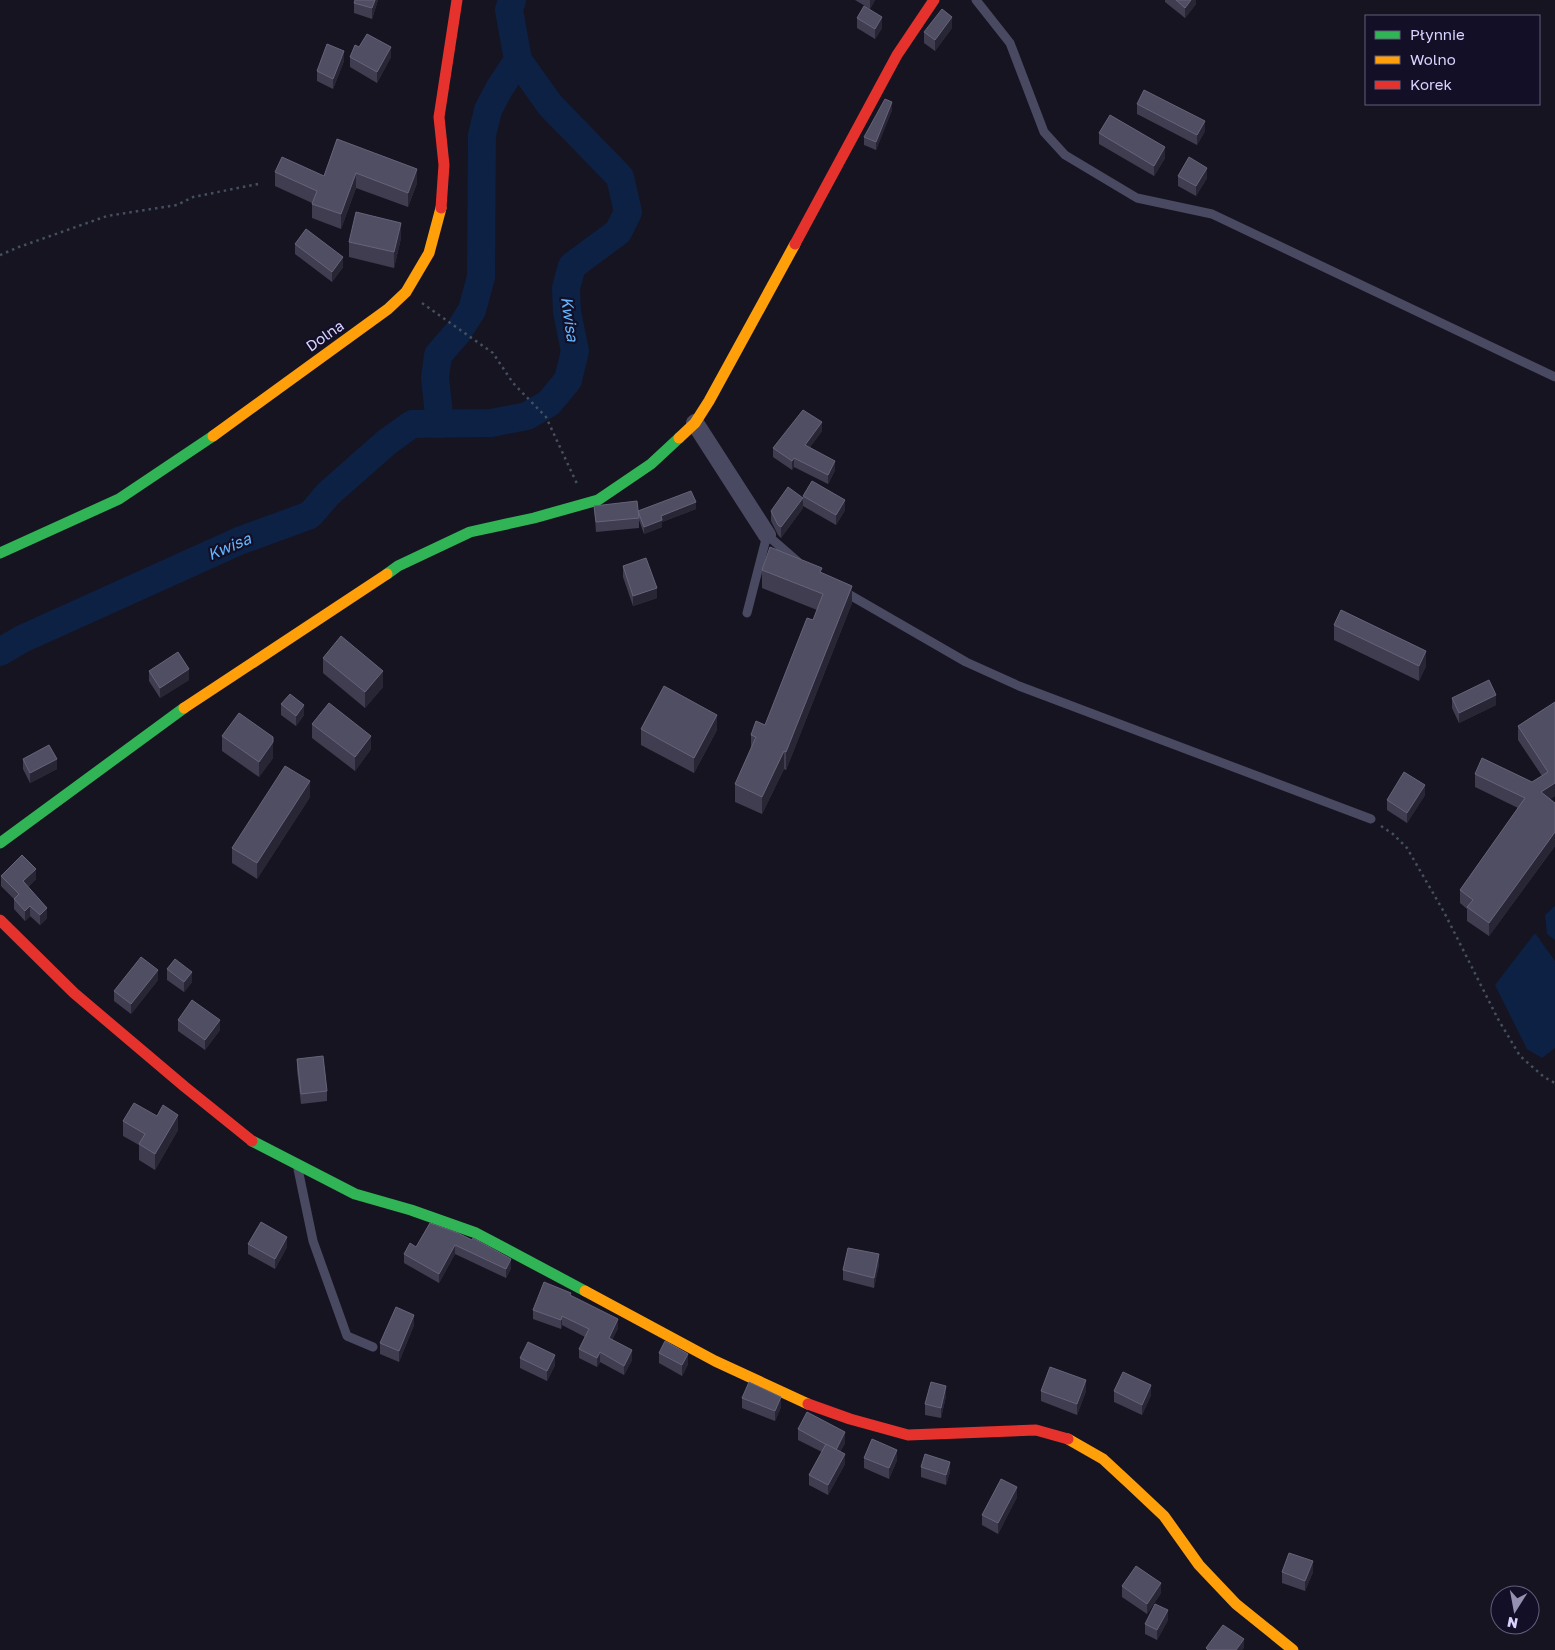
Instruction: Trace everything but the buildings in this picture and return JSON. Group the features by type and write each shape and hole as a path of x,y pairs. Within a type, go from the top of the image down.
{"street":[{"name":"Dolna","path":"0,553 119,499 190,453 388,309 406,292 429,253 441,214 444,165 439,117 457,0"},
{"path":"0,843 170,718 398,566 470,532 534,518 598,500 651,464 695,423 709,402 897,55 934,0"},
{"path":"695,423 767,535"},
{"path":"0,920 74,993 256,1144 355,1194 411,1210 476,1233 714,1361 806,1403 832,1412 908,1435 1036,1430 1070,1440 1103,1459 1164,1516 1199,1565 1236,1604 1293,1650"}],"lane":[{"path":"976,0 1010,43 1044,132 1065,155 1137,198 1212,214 1555,377"},
{"path":"747,613 767,535 804,566"},
{"path":"835,586 966,662 1019,686 1371,819"},
{"path":"298,1166 313,1241 347,1336 373,1347"}],"path":[{"path":"0,255 107,216 177,205 193,197 258,184"},
{"path":"439,314 494,353 513,383 546,417 586,503"},
{"path":"1371,819 1393,834 1407,848 1444,912 1498,1019 1520,1056 1544,1077 1555,1083"}],"water":[{"path":"1555,906 1555,940 1547,934 1545,915"},
{"path":"1535,933 1555,961 1555,1048 1542,1058 1527,1049 1495,985"}],"waterway":[{"name":"Kwisa","path":"0,652 22,639 239,541 310,515 328,494 387,442 412,424 491,423 527,416 549,403 568,380 575,351 567,312 566,288 572,266 618,232 628,212 620,177 550,105 518,60 509,10 512,0"},
{"name":"Kwisa","path":"440,424 435,378 438,355 458,332 472,310 481,277 482,135 488,110 518,60"}],"traffic: fast":[{"path":"0,553 119,499 213,436"},
{"path":"387,574 398,566 470,532 534,518 598,500 651,464 679,438"},
{"path":"0,843 184,708"},
{"path":"252,1141 355,1194 411,1210 476,1233 585,1291"}],"traffic: slow":[{"path":"213,436 388,309 406,292 429,253 441,208"},
{"path":"679,438 695,423 709,401 795,244"},
{"path":"184,708 387,574"},
{"path":"585,1291 715,1361 808,1404"},
{"path":"1068,1439 1103,1459 1130,1484 1164,1516 1199,1565 1236,1604 1293,1650"}],"traffic: jam":[{"path":"441,208 444,165 439,117 457,0"},
{"path":"795,244 897,55 934,0"},
{"path":"0,920 74,993 252,1141"},
{"path":"808,1404 850,1419 908,1435 1036,1430 1068,1439"}]}
